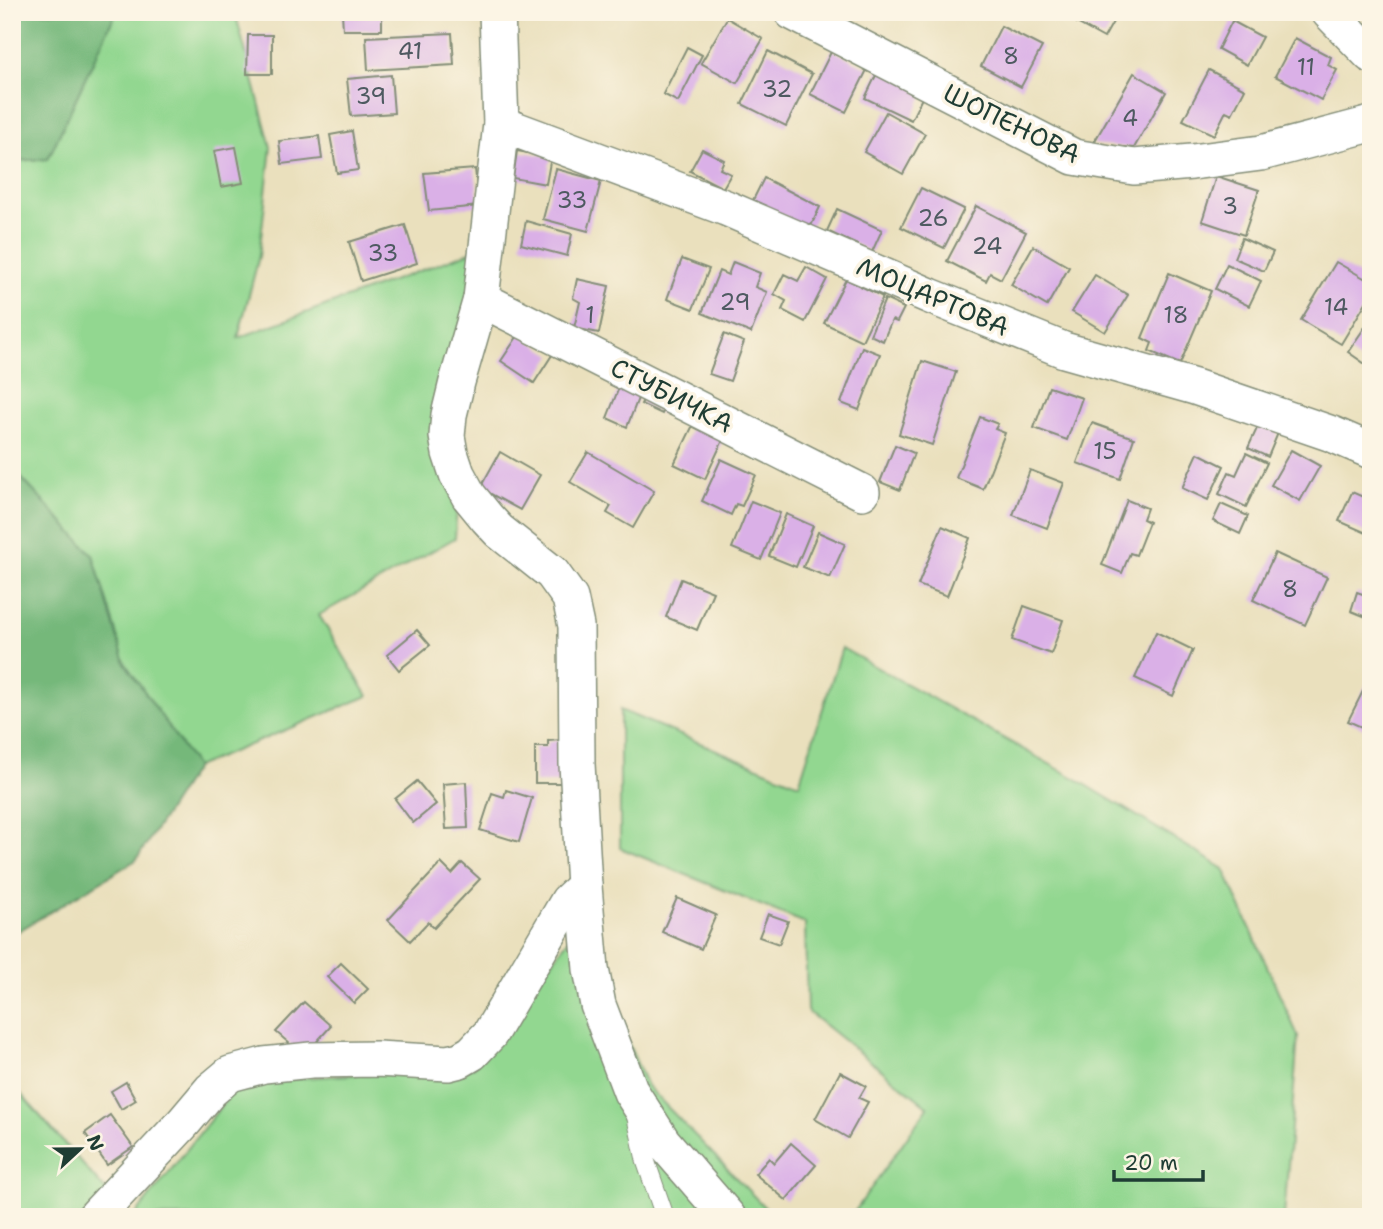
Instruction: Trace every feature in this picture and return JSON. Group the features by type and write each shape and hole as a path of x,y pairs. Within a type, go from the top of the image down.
{"street":[{"path":"497,12 501,124 481,299 457,382 447,436 457,474 469,496 499,531 552,573 570,598 576,626 577,764 584,886 591,969 598,1005 631,1092 663,1142 727,1217"},
{"name":"ШОПЕНОВА","path":"792,12 1074,157 1135,166 1192,162 1261,153 1371,124"},
{"path":"1329,12 1371,55"},
{"name":"МОЦАРТОВА","path":"501,124 726,208 930,296 1064,350 1195,387 1371,450"},
{"name":"СТУБИЧКА","path":"481,299 863,492"},
{"path":"95,1217 211,1090 230,1074 264,1065 312,1060 377,1059 448,1063 472,1053 489,1034 569,901 584,886"}],"lane":[{"path":"631,1092 646,1162 664,1217"}],"green space":[{"path":"12,12 116,12 48,159 12,161"},
{"path":"116,12 235,12 271,147 259,256 238,338 473,251 455,538 319,615 368,696 196,767 125,663 93,555 12,468 12,161 48,159"},
{"path":"12,468 93,555 125,663 196,767 136,860 12,935"},
{"path":"842,648 1078,780 1224,869 1298,1036 1284,1217 851,1217 928,1107 807,1011 805,923 620,848 620,710 799,784"},
{"path":"577,928 647,1086 774,1217 134,1217 240,1082 474,1067"},
{"path":"12,1084 129,1217 12,1217"}],"building":[{"path":"342,12 382,12 382,30 343,30"},
{"path":"1082,12 1095,12 1113,22 1104,38 1077,23"},
{"path":"727,18 763,39 737,83 701,63"},
{"path":"1232,21 1262,37 1247,65 1218,49"},
{"path":"1001,26 1042,47 1021,87 981,66"},
{"path":"452,33 454,65 368,70 366,37"},
{"path":"248,35 272,35 272,74 247,74"},
{"path":"1295,38 1331,57 1328,65 1337,70 1321,100 1275,76"},
{"path":"687,47 702,55 678,102 663,94"},
{"path":"832,50 868,68 846,112 810,94"},
{"path":"768,51 812,74 786,126 742,104"},
{"path":"880,67 926,90 911,120 865,98"},
{"path":"1209,70 1245,89 1232,114 1226,111 1214,135 1183,120"},
{"path":"1134,73 1166,92 1134,148 1093,144"},
{"path":"391,75 394,113 351,116 347,79"},
{"path":"886,112 925,134 903,174 864,152"},
{"path":"352,131 358,170 337,173 330,135"},
{"path":"319,136 322,159 282,164 279,141"},
{"path":"236,147 243,183 221,187 214,151"},
{"path":"702,149 724,160 720,169 731,174 723,188 690,171"},
{"path":"517,151 551,157 546,184 513,178"},
{"path":"475,169 479,206 429,211 424,173"},
{"path":"556,169 601,181 588,231 543,219"},
{"path":"1216,176 1259,190 1244,235 1202,221"},
{"path":"764,178 820,207 809,230 753,200"},
{"path":"921,188 964,209 944,248 901,227"},
{"path":"976,206 1026,232 1001,279 990,273 986,281 947,261"},
{"path":"837,209 882,230 872,252 827,231"},
{"path":"526,221 572,234 567,256 521,244"},
{"path":"405,225 417,263 361,281 349,242"},
{"path":"1242,238 1273,252 1264,271 1234,258"},
{"path":"1033,246 1069,267 1047,306 1011,285"},
{"path":"682,259 709,269 693,309 667,299"},
{"path":"733,262 760,273 755,287 767,292 751,333 702,313 719,271 728,275"},
{"path":"1336,262 1371,282 1371,294 1341,344 1301,320"},
{"path":"1227,264 1261,281 1249,306 1215,289"},
{"path":"806,267 827,279 805,322 782,310 786,301 774,294 784,274 798,281"},
{"path":"1169,273 1211,291 1180,364 1149,351 1152,343 1142,338"},
{"path":"1095,275 1128,295 1105,332 1072,312"},
{"path":"577,279 609,286 599,333 574,328 580,302 573,298"},
{"path":"846,279 883,297 862,341 824,323"},
{"path":"885,299 904,308 897,322 892,320 883,341 870,335"},
{"path":"1367,324 1371,326 1371,368 1348,352"},
{"path":"519,334 552,355 534,383 501,361"},
{"path":"724,334 744,342 730,381 709,374"},
{"path":"862,347 880,354 859,410 841,403"},
{"path":"922,361 956,372 932,445 899,434"},
{"path":"620,385 640,393 627,427 607,418"},
{"path":"1049,387 1082,398 1067,440 1034,428"},
{"path":"647,393 667,403 662,414 641,404"},
{"path":"980,417 998,424 995,429 1005,433 983,489 956,478"},
{"path":"695,421 725,436 705,479 674,464"},
{"path":"1092,423 1134,438 1120,479 1077,463"},
{"path":"1259,424 1278,433 1268,457 1248,448"},
{"path":"895,445 914,453 900,490 880,482"},
{"path":"1291,450 1320,466 1300,501 1271,485"},
{"path":"500,452 540,475 520,510 480,488"},
{"path":"588,452 654,491 633,528 607,513 611,506 570,482"},
{"path":"1198,453 1224,466 1208,500 1182,488"},
{"path":"1246,453 1267,463 1246,507 1219,494 1229,472 1236,475"},
{"path":"721,459 756,475 742,506 736,504 731,515 702,501"},
{"path":"1030,470 1064,483 1047,528 1013,515"},
{"path":"1371,479 1371,535 1339,521 1352,492 1363,497"},
{"path":"1127,500 1147,508 1143,519 1149,522 1136,555 1130,553 1122,573 1102,565"},
{"path":"751,501 780,513 761,560 732,548"},
{"path":"1221,504 1248,516 1240,534 1213,521"},
{"path":"786,514 813,526 796,567 769,556"},
{"path":"942,526 970,538 947,596 918,585"},
{"path":"818,532 845,544 830,578 803,567"},
{"path":"1275,553 1327,577 1305,625 1253,600"},
{"path":"681,579 713,592 697,630 666,617"},
{"path":"1357,592 1371,597 1371,619 1351,611"},
{"path":"1024,606 1063,620 1051,654 1012,640"},
{"path":"417,630 430,645 399,670 387,655"},
{"path":"1156,632 1193,650 1173,696 1135,678"},
{"path":"1367,683 1371,685 1371,718 1366,729 1348,721"},
{"path":"561,740 561,783 535,783 535,747 548,747 548,741"},
{"path":"417,781 436,804 413,823 395,799"},
{"path":"466,782 468,828 446,829 443,784"},
{"path":"506,790 532,798 519,842 480,830 492,793 504,797"},
{"path":"441,863 452,874 462,863 480,879 434,928 428,922 410,941 388,920"},
{"path":"677,898 716,915 701,949 662,932"},
{"path":"768,914 788,921 779,944 759,937"},
{"path":"341,963 368,989 354,1003 327,977"},
{"path":"304,1002 331,1026 311,1048 297,1050 276,1032"},
{"path":"840,1072 866,1086 859,1098 868,1102 848,1138 815,1119"},
{"path":"126,1082 136,1100 121,1109 111,1091"},
{"path":"110,1115 133,1147 107,1165 85,1133"},
{"path":"791,1143 816,1165 786,1200 755,1174 769,1158 774,1163"}]}
